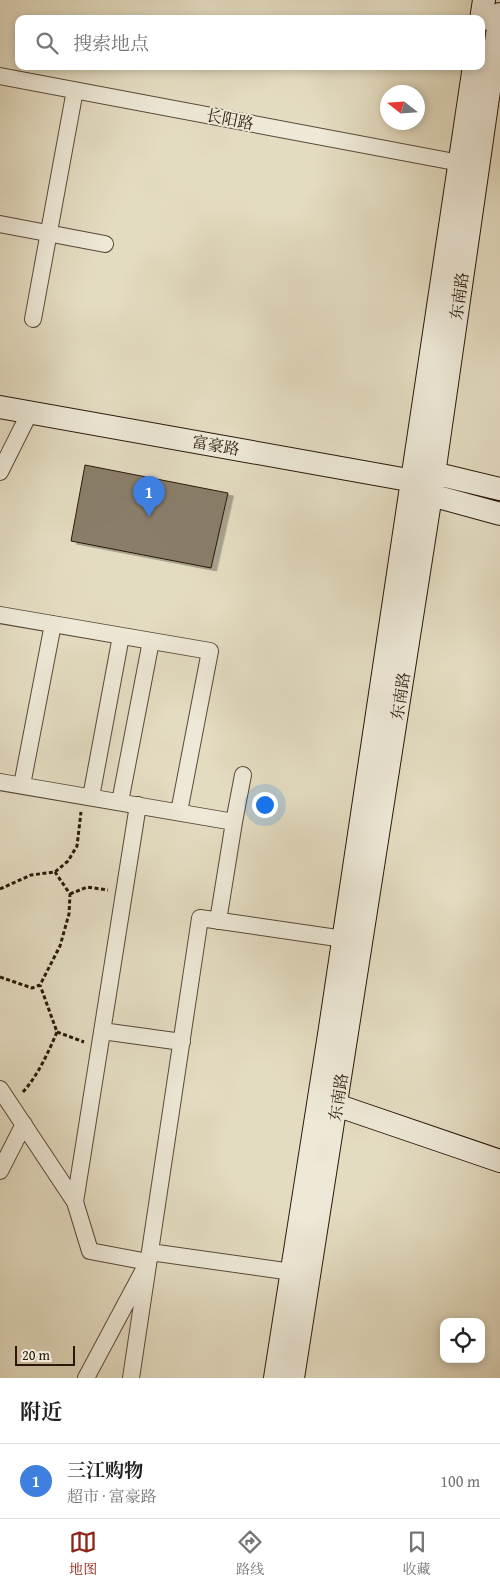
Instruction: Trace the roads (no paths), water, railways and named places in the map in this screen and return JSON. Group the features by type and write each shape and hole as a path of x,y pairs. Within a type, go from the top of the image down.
{"main road":[{"path":"482,15 484,0"},
{"name":"东南路","path":"293,1378 336,1105 427,483 500,14"},
{"name":"东南路","path":"275,1378 344,939 427,483 460,163 473,70"},
{"name":"富豪路","path":"0,407 427,483 500,490"},
{"name":"富豪路","path":"427,483 500,514"},
{"path":"336,1105 500,1161"}],"street":[{"name":"长阳路","path":"0,76 460,163"},
{"path":"33,319 75,90"},
{"path":"0,224 105,244"},
{"path":"0,472 30,412"},
{"path":"0,615 210,651 179,812"},
{"path":"22,786 53,624"},
{"path":"86,796 121,636"},
{"path":"120,802 151,641"},
{"path":"218,921 243,775"},
{"path":"0,782 234,822"},
{"path":"75,1202 138,805"},
{"path":"131,1378 200,918 344,939"},
{"path":"101,1039 182,1042"},
{"path":"0,1089 75,1202 90,1251 292,1272"},
{"path":"0,1171 24,1124"},
{"path":"86,1378 149,1257"}],"place":[{"name":"三江购物","path":"149,517"}]}
